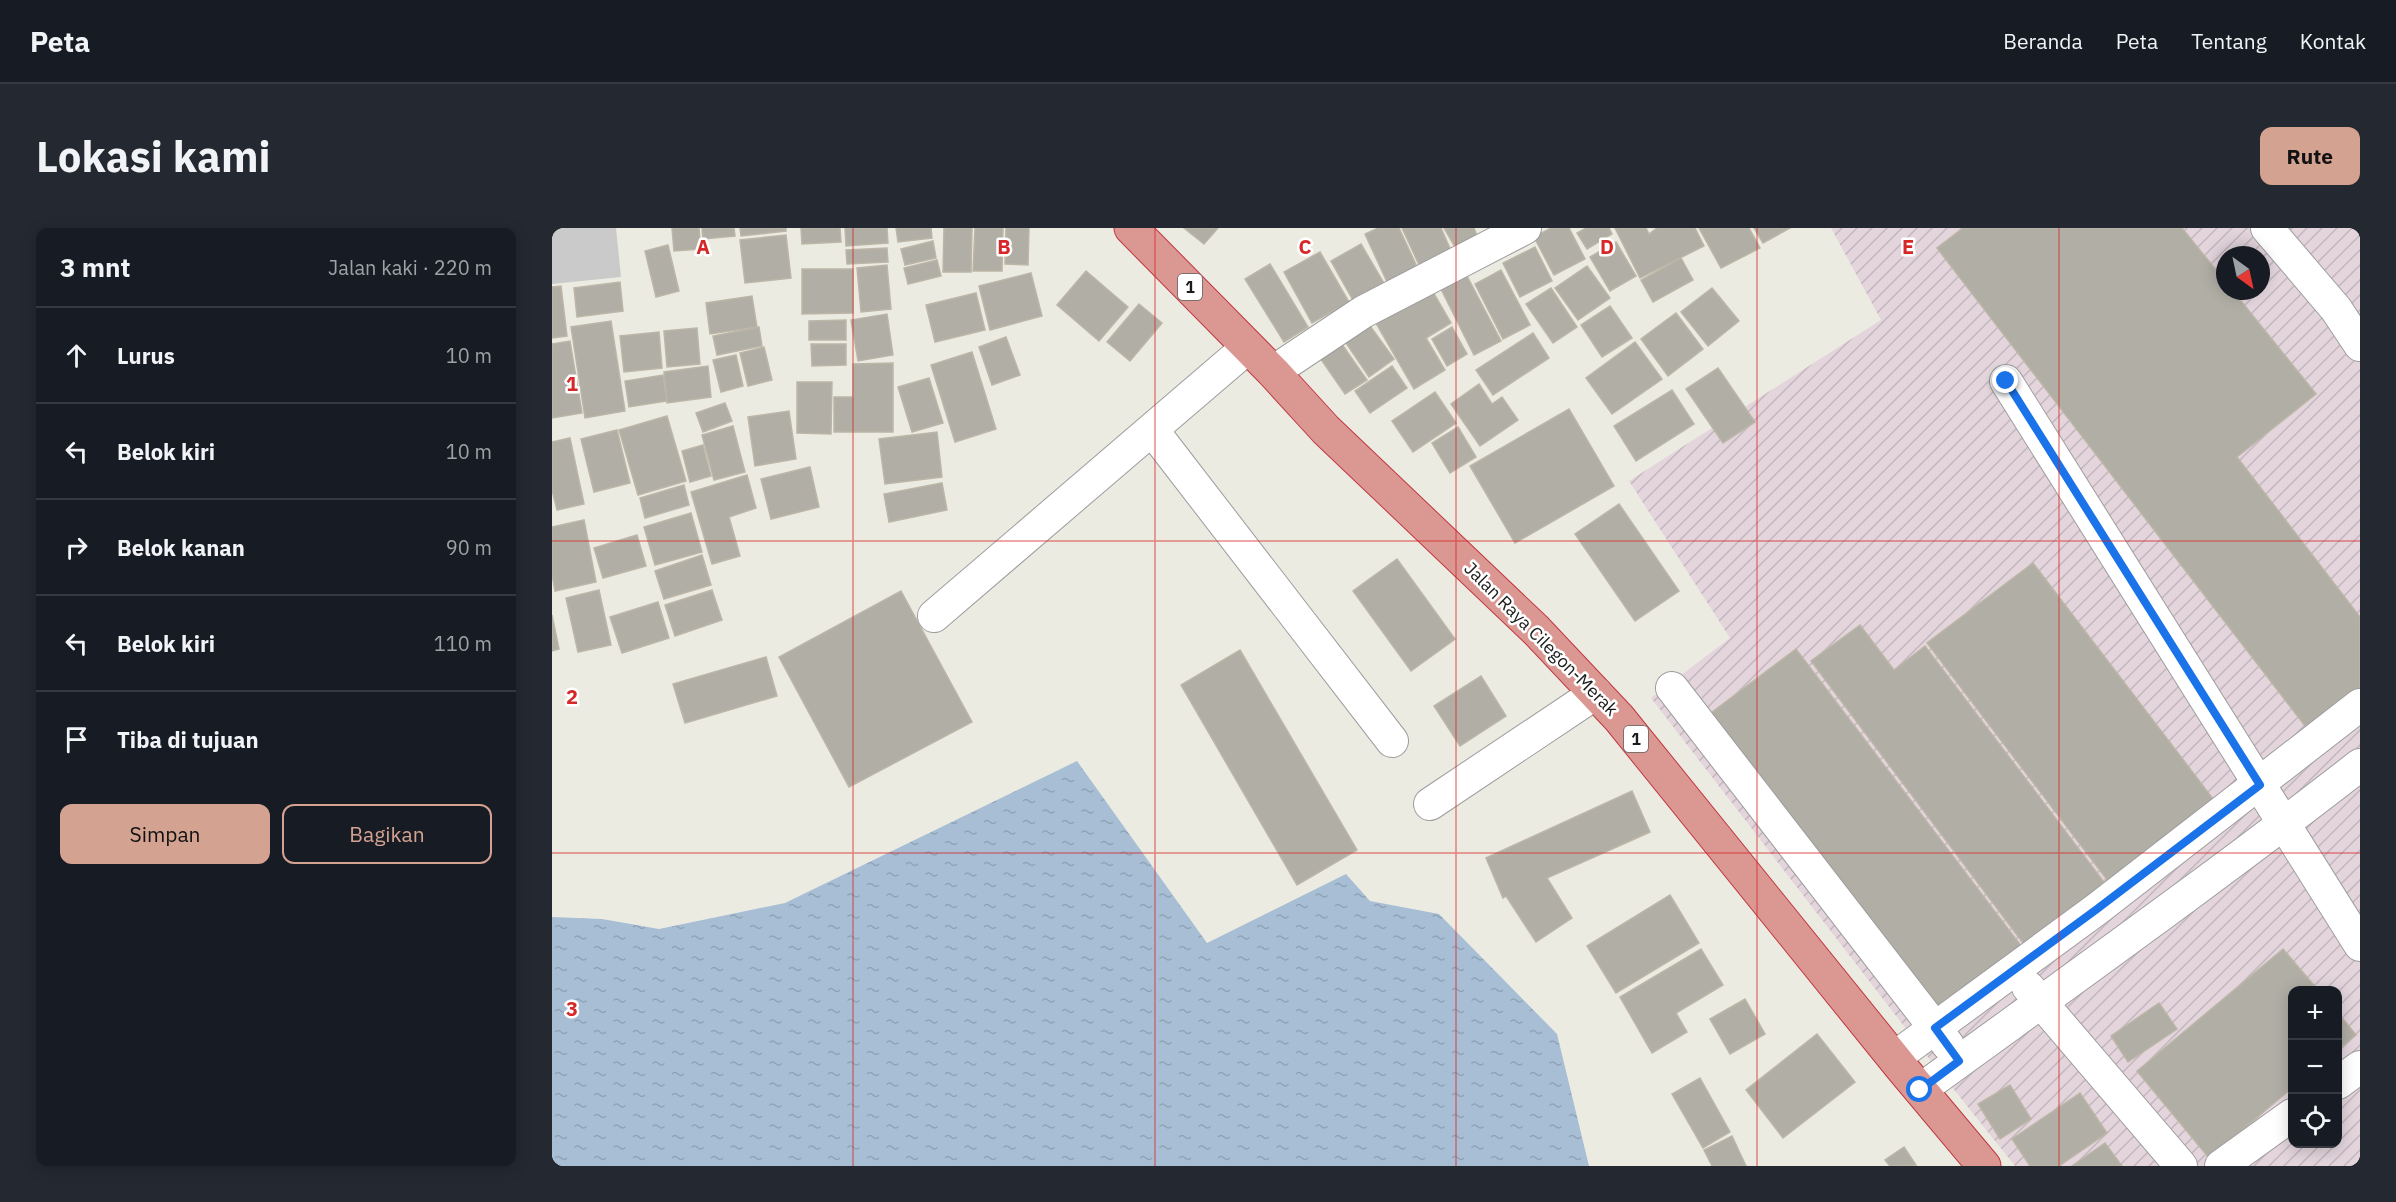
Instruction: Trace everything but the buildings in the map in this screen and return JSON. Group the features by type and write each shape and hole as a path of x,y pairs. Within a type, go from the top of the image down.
{"highway":[{"name":"Jalan Raya Cilegon-Merak","path":"1131,228 1273,372 1326,430 1527,622 1619,718 1984,1166"}],"street":[{"path":"1273,372 1363,312 1525,228"},
{"path":"2267,228 2336,309 2360,345"},
{"path":"934,616 1153,431 1248,347"},
{"path":"2006,381 2360,945"},
{"path":"1153,431 1392,741"},
{"path":"1672,687 1959,1061"},
{"path":"1430,804 1596,693"},
{"path":"1894,1058 2260,785 2360,705"},
{"path":"1920,1090 2041,1004 2360,765"},
{"path":"2014,970 2181,1166"},
{"path":"2342,1080 2360,1067"},
{"path":"2222,1166 2288,1118"}],"shaded area":[{"path":"552,228 616,228 621,277 552,284"},
{"path":"1831,228 2360,228 2360,1166 2015,1166 1920,1047 1651,698 1730,638 1629,481 1881,320"}],"water":[{"path":"1077,761 1207,943 1346,874 1370,901 1439,914 1557,1034 1589,1166 552,1166 552,917 602,919 659,929 785,903"}],"route":[{"path":"1920,1090 1959,1061 1935,1028 2260,785 2006,381"}]}
